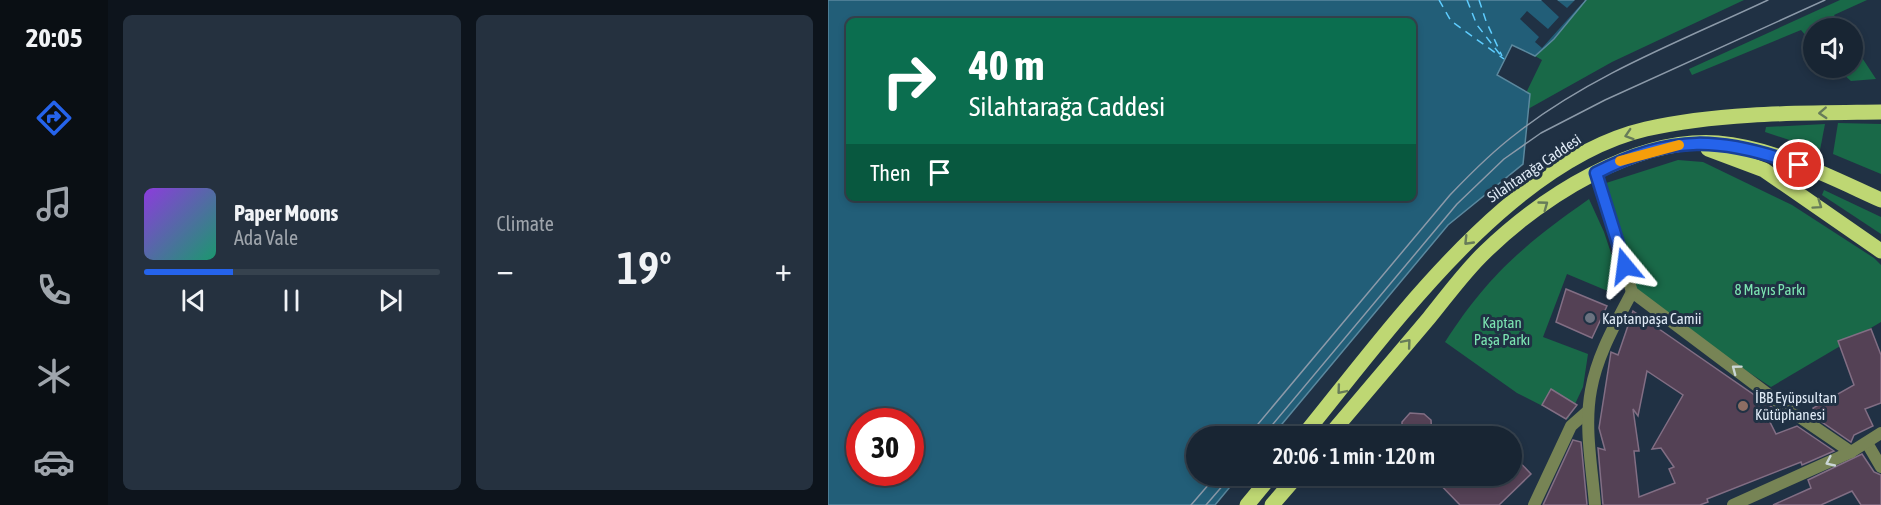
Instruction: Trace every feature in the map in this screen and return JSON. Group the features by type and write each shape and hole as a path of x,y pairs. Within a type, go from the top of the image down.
{"main road":[{"name":"Silahtarağa Caddesi","path":"1311,426 1468,241 1529,189 1595,148 1646,129 1684,124 1735,118 1881,112"},
{"path":"1691,144 1764,170 1881,251"},
{"path":"1337,426 1485,252 1545,205 1596,173 1634,156 1691,144 1720,144 1777,157 1841,181 1881,200"},
{"path":"1247,505 1263,486"},
{"path":"1272,505 1288,486"}],"street":[{"path":"1596,173 1632,292 1851,452"},
{"path":"1596,505 1588,411 1591,388 1603,350 1632,292"},
{"path":"1534,505 1571,426 1588,411"},
{"path":"1733,505 1851,452 1881,433"},
{"path":"1867,443 1881,467"}],"green space":[{"path":"1586,0 1744,0 1612,62 1528,109 1527,91 1542,60 1535,56 1554,39"},
{"path":"1840,0 1867,0 1834,15 1836,18 1803,18 1803,32 1801,30 1692,75 1689,69"},
{"path":"1863,59 1876,79 1851,81 1848,78 1863,78"},
{"path":"1838,123 1881,124 1881,174 1833,154"},
{"path":"1825,124 1820,150 1765,132 1766,127"},
{"name":"8 Mayıs Parkı","path":"1678,160 1703,162 1792,205 1874,258 1881,265 1881,322 1771,387 1628,293 1603,184"},
{"path":"1824,190 1881,217 1881,234 1822,195"},
{"name":"Kaptan Paşa Parkı","path":"1589,199 1604,232 1618,274 1610,292 1567,274 1543,337 1588,354 1583,387 1568,419 1517,393 1445,342 1477,297 1509,262 1545,231"}],"water":[{"path":"828,0 1586,0 1554,39 1535,56 1512,45 1497,75 1530,94 1523,164 1448,225 1280,426 1186,426 1186,486 1231,486 1215,505 828,505"}],"pier":[{"path":"1541,0 1557,0 1567,8 1575,0 1585,0 1542,48 1535,42 1539,37 1520,19 1527,11 1548,29 1559,17"}],"building":[{"path":"1566,289 1607,306 1592,338 1556,322"},
{"path":"1633,311 1773,408 1767,416 1776,434 1797,426 1834,451 1707,499 1708,502 1700,505 1603,505 1598,448 1605,450 1599,428 1611,352 1618,355","holes":["1647,371 1683,395 1652,449 1661,448 1674,467 1669,469 1675,483 1639,497 1634,451 1639,451 1633,409 1638,416"]},
{"path":"1871,329 1881,355 1881,403 1865,409 1873,426 1854,435 1851,442 1816,418 1813,408 1854,385 1838,341"},
{"path":"1551,389 1577,405 1566,419 1542,405"},
{"path":"1410,413 1424,414 1431,420 1431,426 1402,426 1402,422"},
{"path":"1573,440 1581,442 1587,505 1543,505"},
{"path":"1862,454 1874,472 1881,475 1881,505 1861,505 1852,491 1821,505 1773,505 1811,488 1808,480"},
{"path":"1522,465 1531,474 1522,483"},
{"path":"1442,486 1519,486 1499,505 1460,505"}],"ferry route":[{"path":"1439,0 1451,21 1504,59"},
{"path":"1467,0 1477,25 1502,57"},
{"path":"1479,0 1502,56"}],"tram line":[{"path":"1256,426 1450,195 1499,147 1575,93 1671,44 1768,0"},
{"path":"1271,426 1457,204 1504,159 1541,133 1605,100 1825,0"},
{"path":"1191,505 1207,486"},
{"path":"1206,505 1222,486"}],"slow traffic":[{"path":"1620,161 1653,150 1679,145"}],"place":[{"name":"Kaptanpaşa Camii","path":"1590,318"},
{"name":"İBB Eyüpsultan Kütüphanesi","path":"1743,406"}],"route":[{"path":"1625,266 1596,173 1613,164 1653,150 1707,143 1750,149 1799,165"}]}
